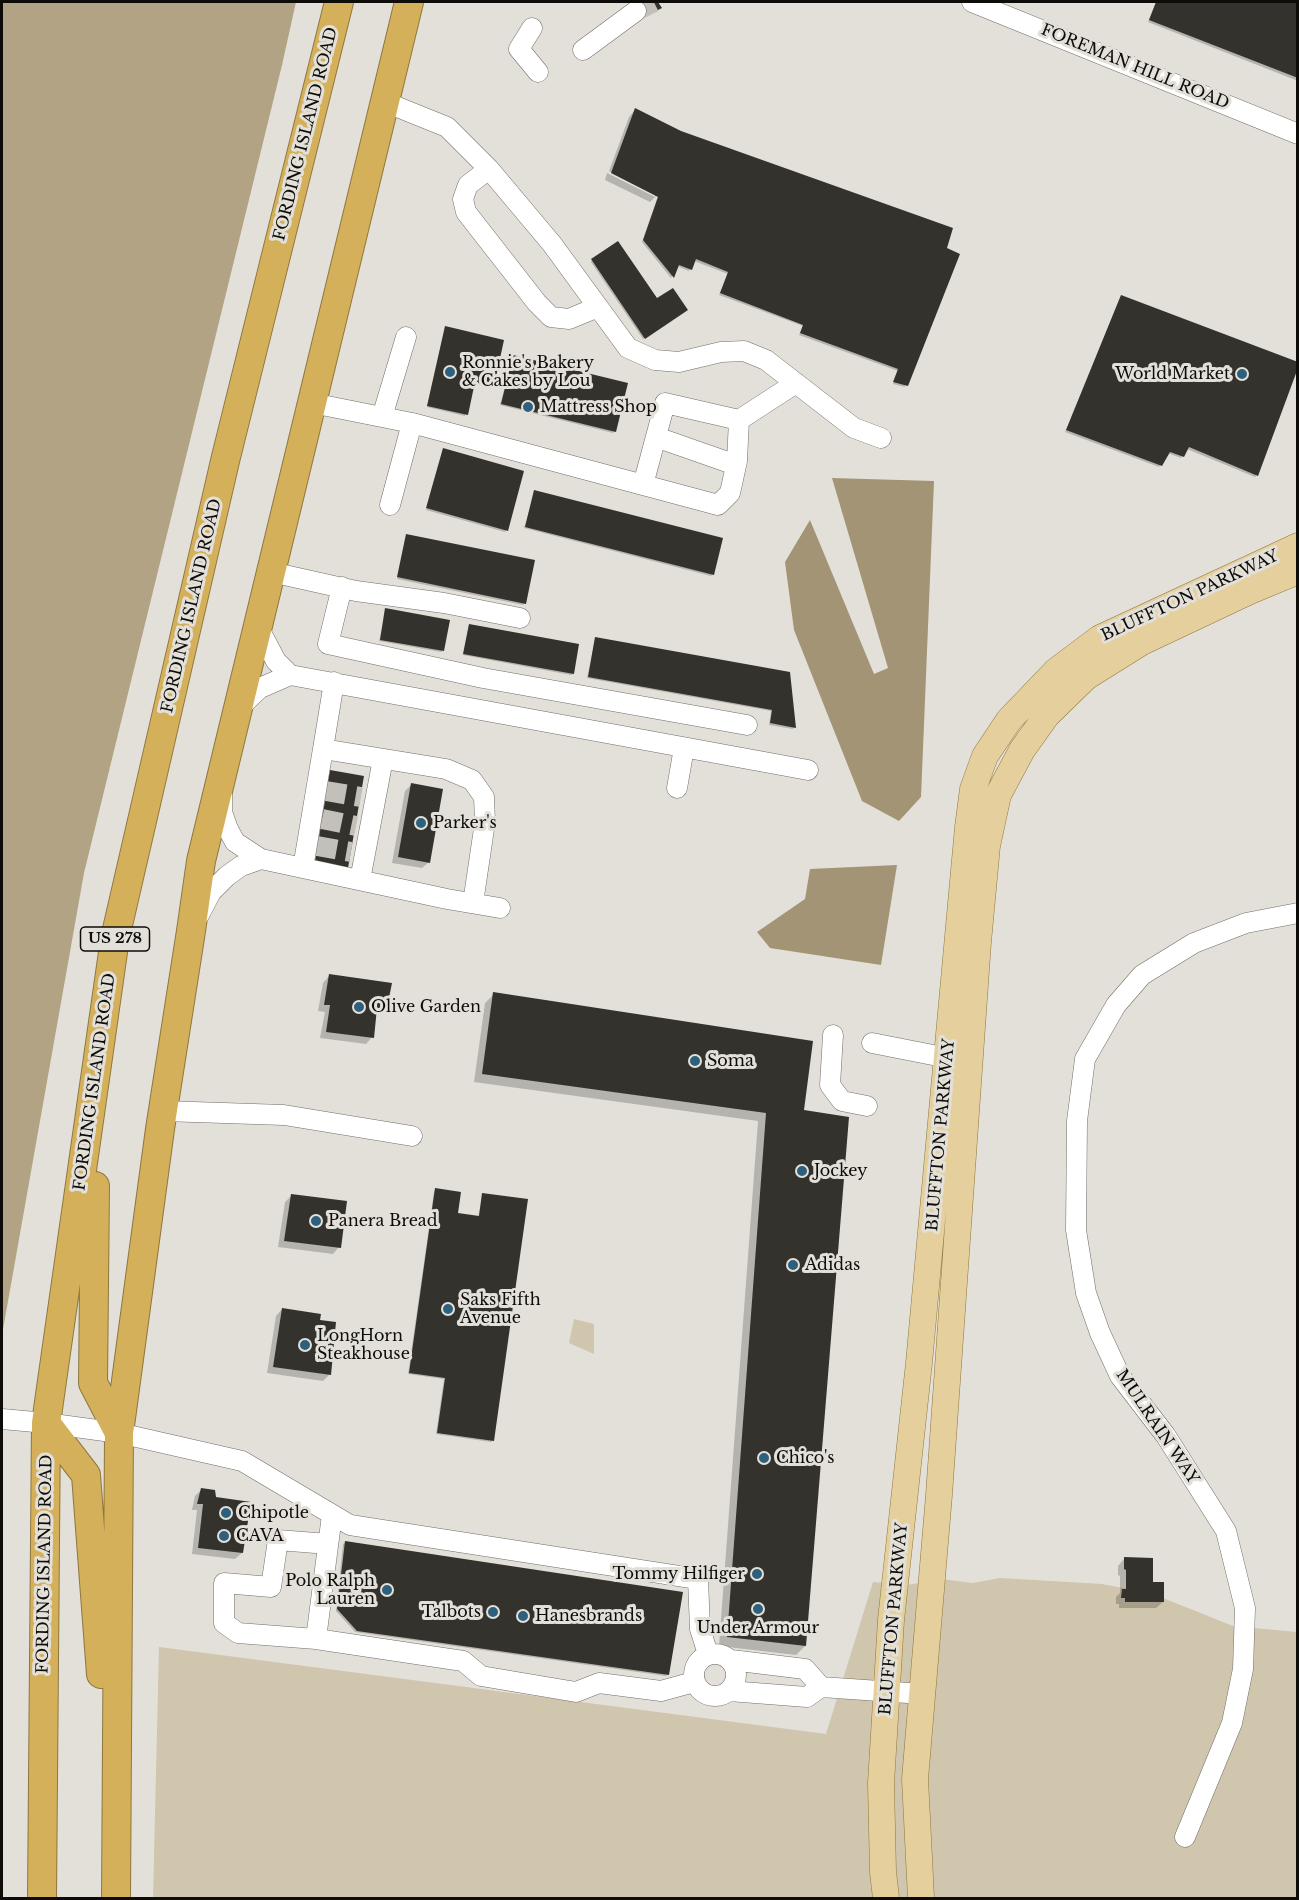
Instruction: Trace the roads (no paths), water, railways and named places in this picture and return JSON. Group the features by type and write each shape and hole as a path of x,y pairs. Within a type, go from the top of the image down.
{"highway":[{"name":"FORDING ISLAND ROAD","path":"42,1899 46,1423 118,926 225,461 339,2"},
{"path":"368,173 376,100 394,2"},
{"path":"117,1892 119,1433 190,931 201,861 410,2"},
{"path":"96,1072 93,1383 119,1433"},
{"path":"46,1423 86,1475 117,1892"}],"main road":[{"name":"BLUFFTON PARKWAY","path":"886,1899 883,1872 881,1784 891,1620 920,1352 973,789 986,756 1009,720 1056,671 1101,638 1298,546"},
{"name":"BLUFFTON PARKWAY","path":"921,1899 915,1779 940,1483 978,942 987,846 998,795 1022,750 1047,715 1086,677 1142,642 1298,571"}],"street":[{"name":"FOREMAN HILL ROAD","path":"972,2 1298,134"},
{"path":"583,50 636,11"},
{"path":"532,28 519,49 538,72"},
{"path":"385,102 447,127 489,169 552,244 628,348 655,360 679,362 721,352 744,351 766,360 854,428 881,438"},
{"path":"489,169 468,185 463,199 466,212 537,303 551,316 569,319 598,307"},
{"path":"382,417 406,337"},
{"path":"643,485 665,403 739,420 796,383"},
{"path":"312,403 412,423 718,505 729,493 736,465 739,420"},
{"path":"390,505 412,423"},
{"path":"656,437 736,465"},
{"path":"271,572 342,587 520,618"},
{"path":"342,587 328,644 483,678 747,725"},
{"path":"258,627 276,661 290,675"},
{"path":"238,708 260,688 290,675 808,770"},
{"path":"303,868 312,845 321,791 323,749 334,682"},
{"path":"677,788 684,748"},
{"path":"323,749 446,770 472,780 484,797 485,822 472,903"},
{"path":"360,880 358,854 368,798 383,759"},
{"path":"221,779 222,812 228,829 235,842 261,859 500,908"},
{"path":"190,931 211,892 226,876 241,866 261,859"},
{"name":"MULRAIN WAY","path":"1185,1837 1232,1723 1243,1669 1245,1608 1226,1531 1166,1436 1120,1376 1100,1333 1086,1293 1076,1230 1077,1121 1085,1059 1116,1005 1142,975 1194,943 1246,923 1298,913"},
{"path":"833,1035 830,1085 842,1101 867,1106"},
{"path":"872,1043 948,1058"},
{"path":"163,1111 284,1115 412,1136"},
{"path":"2,1419 119,1433 242,1461 350,1525 698,1579 700,1629 708,1654"},
{"path":"316,1639 332,1515"},
{"path":"328,1544 278,1540 271,1587 224,1583 224,1623 238,1633 316,1639 463,1661 481,1676 576,1692 599,1683 661,1690 694,1682"},
{"path":"716,1653 731,1660 736,1676 729,1691 713,1696 698,1689 693,1674 695,1665 700,1659 708,1654 716,1653"},
{"path":"731,1660 805,1669 821,1687"},
{"path":"729,1691 807,1697 821,1687 923,1694"}],"tunnel":[{"path":"636,11 654,2"},
{"path":"326,791 361,797"},
{"path":"322,819 356,826"},
{"path":"317,846 351,852"}],"place":[{"name":"Ronnie's Bakery & Cakes by Lou","path":"450,372"},
{"name":"World Market","path":"1242,374"},
{"name":"Mattress Shop","path":"528,407"},
{"name":"Parker's","path":"421,823"},
{"name":"Olive Garden","path":"359,1007"},
{"name":"Soma","path":"695,1061"},
{"name":"Jockey","path":"802,1171"},
{"name":"Panera Bread","path":"316,1221"},
{"name":"Adidas","path":"793,1265"},
{"name":"Saks Fifth Avenue","path":"448,1309"},
{"name":"LongHorn Steakhouse","path":"305,1345"},
{"name":"Chico's","path":"764,1458"},
{"name":"Chipotle","path":"226,1513"},
{"name":"CAVA","path":"224,1536"},
{"name":"Tommy Hilfiger","path":"757,1574"},
{"name":"Polo Ralph Lauren","path":"387,1590"},
{"name":"Under Armour","path":"758,1609"},
{"name":"Talbots","path":"493,1612"},
{"name":"Hanesbrands","path":"523,1616"}]}
